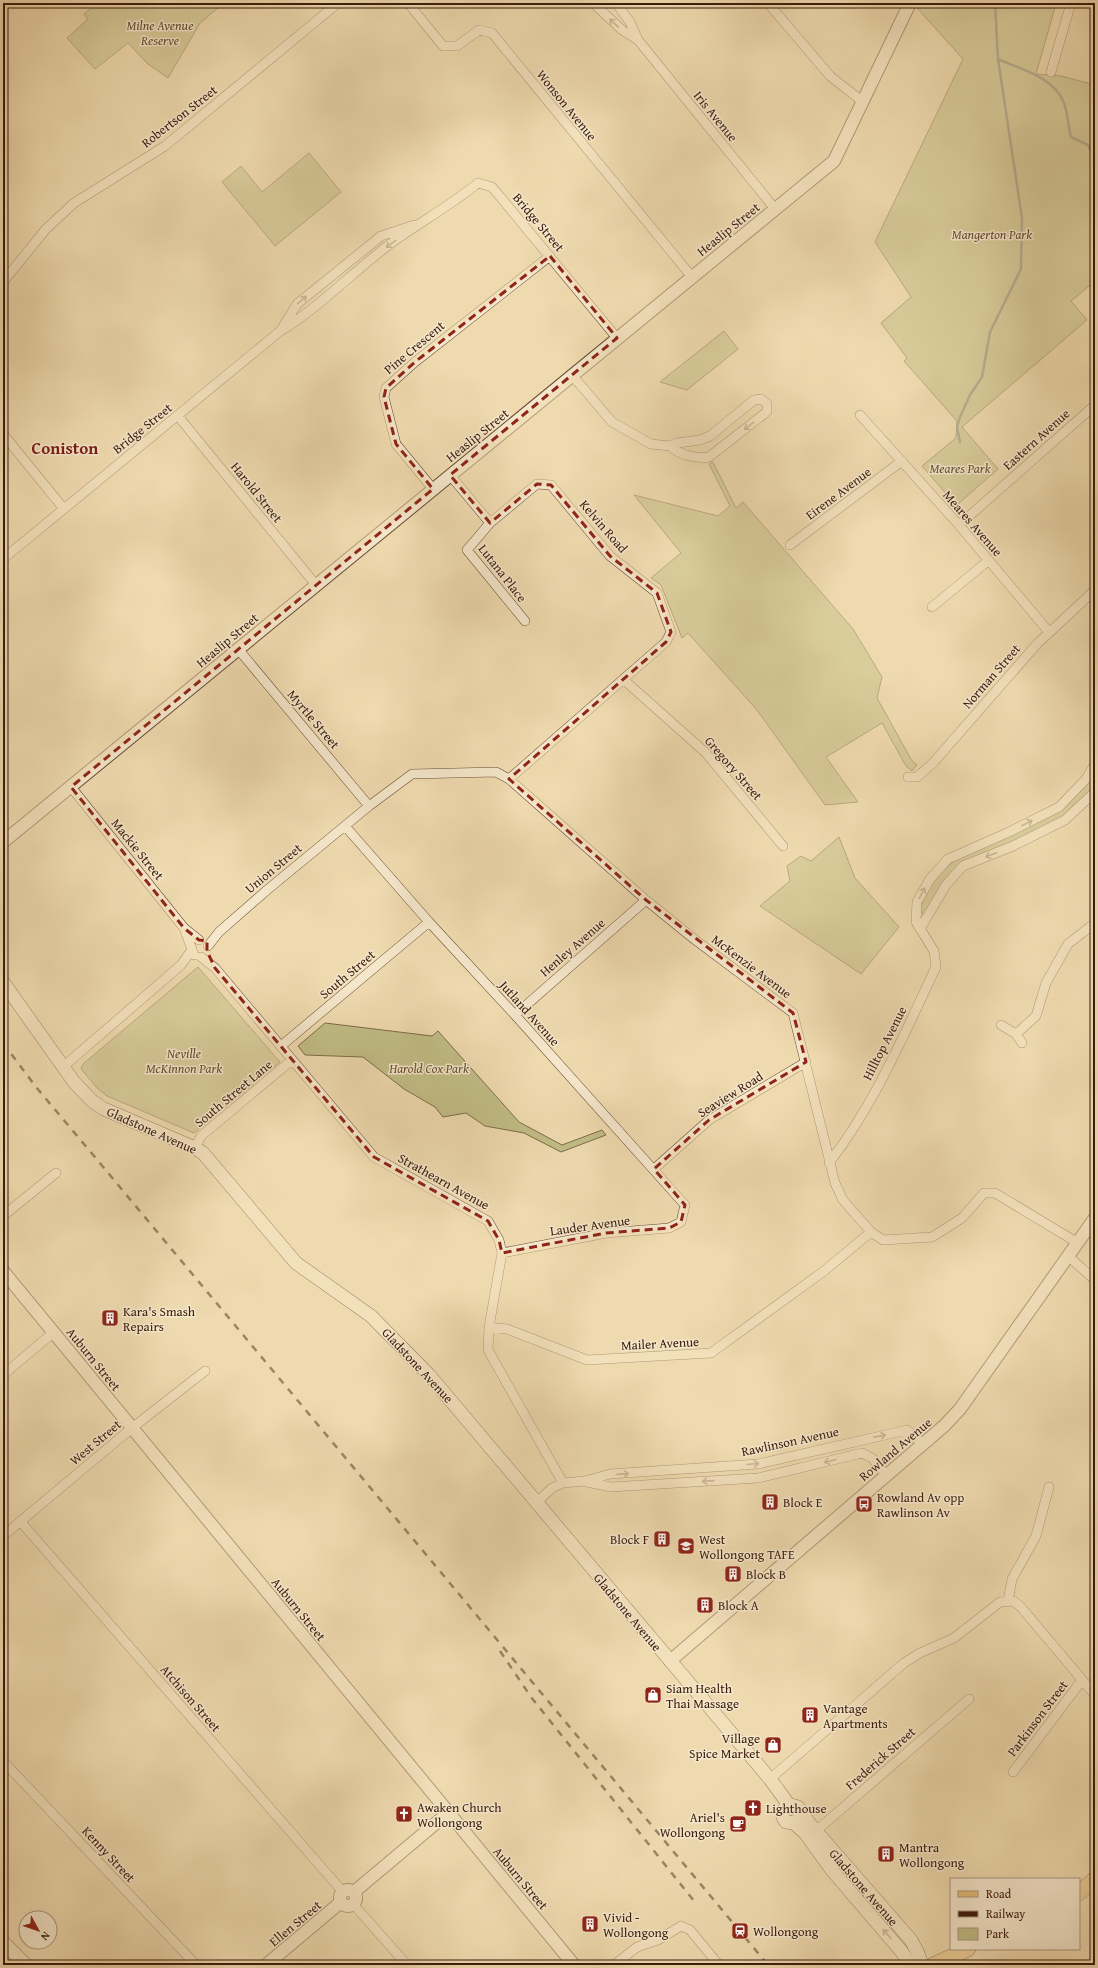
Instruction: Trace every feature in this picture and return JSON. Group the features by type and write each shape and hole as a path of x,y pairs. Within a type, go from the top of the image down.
{"main road":[{"name":"Gladstone Avenue","path":"3,982 63,1067 86,1096 97,1105 195,1148 207,1157 296,1263 371,1316 430,1376 770,1779 788,1805"},
{"path":"788,1805 796,1806 800,1811 799,1820 794,1823 786,1822 782,1817 784,1809 788,1805"},
{"name":"Gladstone Avenue","path":"800,1811 825,1861 902,1952 910,1965"},
{"name":"Gladstone Avenue","path":"794,1823 811,1833 911,1940 922,1965"},
{"path":"1080,1892 1095,1878"},
{"path":"3,1942 26,1965"},
{"path":"933,1965 966,1950"}],"street":[{"name":"Robertson Street","path":"3,282 46,229 74,203 165,146 338,3"},
{"name":"Wonson Avenue","path":"408,3 443,46 457,46 479,30 492,33 692,277"},
{"name":"Iris Avenue","path":"593,3 622,30 638,40"},
{"name":"Iris Avenue","path":"616,3 630,22 638,40 775,209"},
{"path":"768,3 830,76 864,102"},
{"name":"Heaslip Street","path":"3,842 834,161 864,102 910,3"},
{"path":"1051,72 1071,3"},
{"name":"Bridge Street","path":"3,559 279,332 298,320 387,247 423,222 453,204 478,183 492,187 617,338"},
{"name":"Bridge Street","path":"279,332 297,304 381,236 423,222"},
{"name":"Pine Crescent","path":"433,489 396,444 384,397 386,388 415,362 550,256"},
{"path":"572,375 612,422 651,444 670,446 677,443 700,440 710,436 754,400 761,399 767,404 767,411 764,414 709,457 704,458 676,452 670,446"},
{"name":"Eastern Avenue","path":"959,525 1095,405"},
{"name":"Meares Avenue","path":"860,415 959,525 1049,632"},
{"name":"Harold Street","path":"178,416 316,585"},
{"path":"3,434 64,509"},
{"name":"Eirene Avenue","path":"790,545 902,461"},
{"path":"450,475 490,523"},
{"name":"Kelvin Road","path":"490,523 537,484 552,485 610,556 656,593 671,632 666,642 509,779"},
{"name":"Lutana Place","path":"490,523 468,550 525,621"},
{"path":"932,607 988,561"},
{"name":"Norman Street","path":"908,776 918,777 1049,632 1095,590"},
{"name":"Myrtle Street","path":"238,648 369,806"},
{"name":"Gregory Street","path":"624,680 706,753 783,846"},
{"name":"Hilltop Avenue","path":"829,1163 839,1151 886,1072 936,967 934,951 916,922 917,902 930,879 948,859 1009,832 1059,806 1086,779 1095,764"},
{"name":"McKenzie Avenue","path":"345,826 412,774 496,772 509,779 646,900 694,939 793,1013 835,1183 843,1200 870,1232 883,1240 932,1237 962,1218 984,1193 995,1192 1078,1243"},
{"name":"Mackie Street","path":"71,787 200,948"},
{"path":"920,929 946,885 962,866 1013,846 1065,820 1095,792"},
{"name":"Jutland Avenue","path":"345,826 429,922 654,1169 684,1205 681,1222"},
{"name":"Union Street","path":"63,1067 200,948 345,826"},
{"name":"Henley Avenue","path":"515,1015 646,900"},
{"name":"South Street","path":"281,1046 429,922"},
{"path":"1016,1034 1036,1016 1046,983 1068,944 1095,923"},
{"name":"Strathearn Avenue","path":"200,948 215,968 374,1157 488,1221 499,1240 502,1253 489,1327 488,1350 563,1483"},
{"path":"1001,1025 1016,1034 1022,1042"},
{"name":"South Street Lane","path":"195,1148 201,1136 292,1060"},
{"name":"Seaview Road","path":"654,1169 709,1120 806,1062"},
{"path":"3,1216 56,1173"},
{"name":"Rowland Avenue","path":"670,1661 944,1426 960,1408 1095,1218"},
{"name":"Lauder Avenue","path":"502,1253 606,1233 669,1228 681,1222"},
{"name":"Mailer Avenue","path":"489,1327 507,1329 587,1360 711,1353 824,1271 870,1232"},
{"path":"1068,1256 1095,1280"},
{"name":"Auburn Street","path":"3,1271 574,1965"},
{"path":"3,1375 54,1332"},
{"name":"West Street","path":"3,1536 132,1428 205,1371"},
{"name":"Rawlinson Avenue","path":"537,1502 552,1488 563,1483 586,1481 610,1474 758,1464 908,1430 923,1444"},
{"name":"Rawlinson Avenue","path":"586,1481 611,1487 758,1478 862,1453 872,1458 886,1476"},
{"path":"1008,1600 1012,1579 1036,1536 1049,1487"},
{"name":"Atchison Street","path":"20,1521 407,1965"},
{"path":"770,1779 904,1663 920,1653 954,1638 1000,1602 1008,1600 1020,1606 1095,1695"},
{"name":"Parkinson Street","path":"1013,1772 1082,1680"},
{"name":"Frederick Street","path":"811,1833 969,1699"},
{"name":"Kenny Street","path":"3,1761 196,1965"},
{"name":"Ellen Street","path":"266,1965 448,1813"},
{"path":"614,1965 637,1947 662,1938 678,1927 686,1927 692,1932 718,1965"}],"highlighted area":[{"path":"550,256 617,338 450,475 490,523 537,484 551,485 610,556 657,593 671,632 666,642 509,779 646,900 793,1013 806,1062 709,1120 654,1169 685,1205 681,1222 669,1228 606,1233 502,1253 499,1240 488,1221 374,1157 215,968 207,951 207,941 199,940 184,928 71,787 433,489 396,444 384,397 386,388 415,362"}],"green space":[{"name":"Milne Avenue Reserve","path":"98,3 224,3 200,23 168,78 148,64 128,43 95,69 67,38 88,19 84,14"},
{"name":"Mangerton Park","path":"920,3 1056,4 1036,74 1061,76 1095,85 1095,281 1071,301 1087,320 962,427 998,469 958,504 955,504 922,466 956,438 957,421 904,361 907,358 881,323 911,297 875,242 963,59 917,8"},
{"path":"309,153 341,192 275,246 222,182 241,166 262,192"},
{"path":"724,331 738,349 687,390 660,382"},
{"path":"713,462 736,508 743,502 853,629 882,677 877,698 912,761 917,765 912,771 906,766 882,723 826,757 858,802 825,805 757,710 688,633 682,638 661,585 651,578 681,553 634,495 718,516 730,506 709,464"},
{"path":"1095,771 1095,787 1061,819 1026,837 961,863 924,916 920,910 927,892 937,877 948,866 977,848 1048,816 1057,810"},
{"path":"839,837 855,878 899,927 861,974 760,906 790,881 787,866 801,856 811,861"},
{"name":"Neville McKinnon Park","path":"198,967 280,1062 194,1133 107,1096 98,1089 81,1069 83,1064"},
{"name":"Harold Cox Park","path":"325,1023 432,1036 438,1031 519,1122 562,1145 602,1130 606,1135 561,1152 524,1133 485,1126 466,1113 443,1117 435,1107 404,1089 363,1057 305,1055 298,1046"}],"waterway":[{"path":"960,442 957,427 960,417 970,395 982,377 990,332 1021,269 1022,218 998,59 995,3"},
{"path":"998,59 1036,75 1053,87 1064,103 1071,137 1088,145 1095,163"}],"railway":[{"path":"3,1043 36,1087 768,1965"},
{"path":"500,1651 531,1697 694,1901"}],"place":[{"name":"Kara's Smash Repairs","path":"110,1318"},
{"name":"Block E","path":"770,1502"},
{"name":"Rowland Av opp Rawlinson Av","path":"864,1504"},
{"name":"Block F","path":"662,1539"},
{"name":"West Wollongong TAFE","path":"686,1546"},
{"name":"Block B","path":"733,1574"},
{"name":"Block A","path":"705,1605"},
{"name":"Siam Health Thai Massage","path":"653,1695"},
{"name":"Vantage Apartments","path":"810,1715"},
{"name":"Village Spice Market","path":"773,1745"},
{"name":"Lighthouse","path":"753,1808"},
{"name":"Awaken Church Wollongong","path":"404,1814"},
{"name":"Ariel's Wollongong","path":"738,1824"},
{"name":"Mantra Wollongong","path":"886,1854"},
{"name":"Vivid - Wollongong","path":"590,1924"},
{"name":"Wollongong","path":"740,1931"}],"district":[{"name":"Coniston","path":"65,448"}],"park label":[{"name":"Meares Park","path":"960,468"}]}
